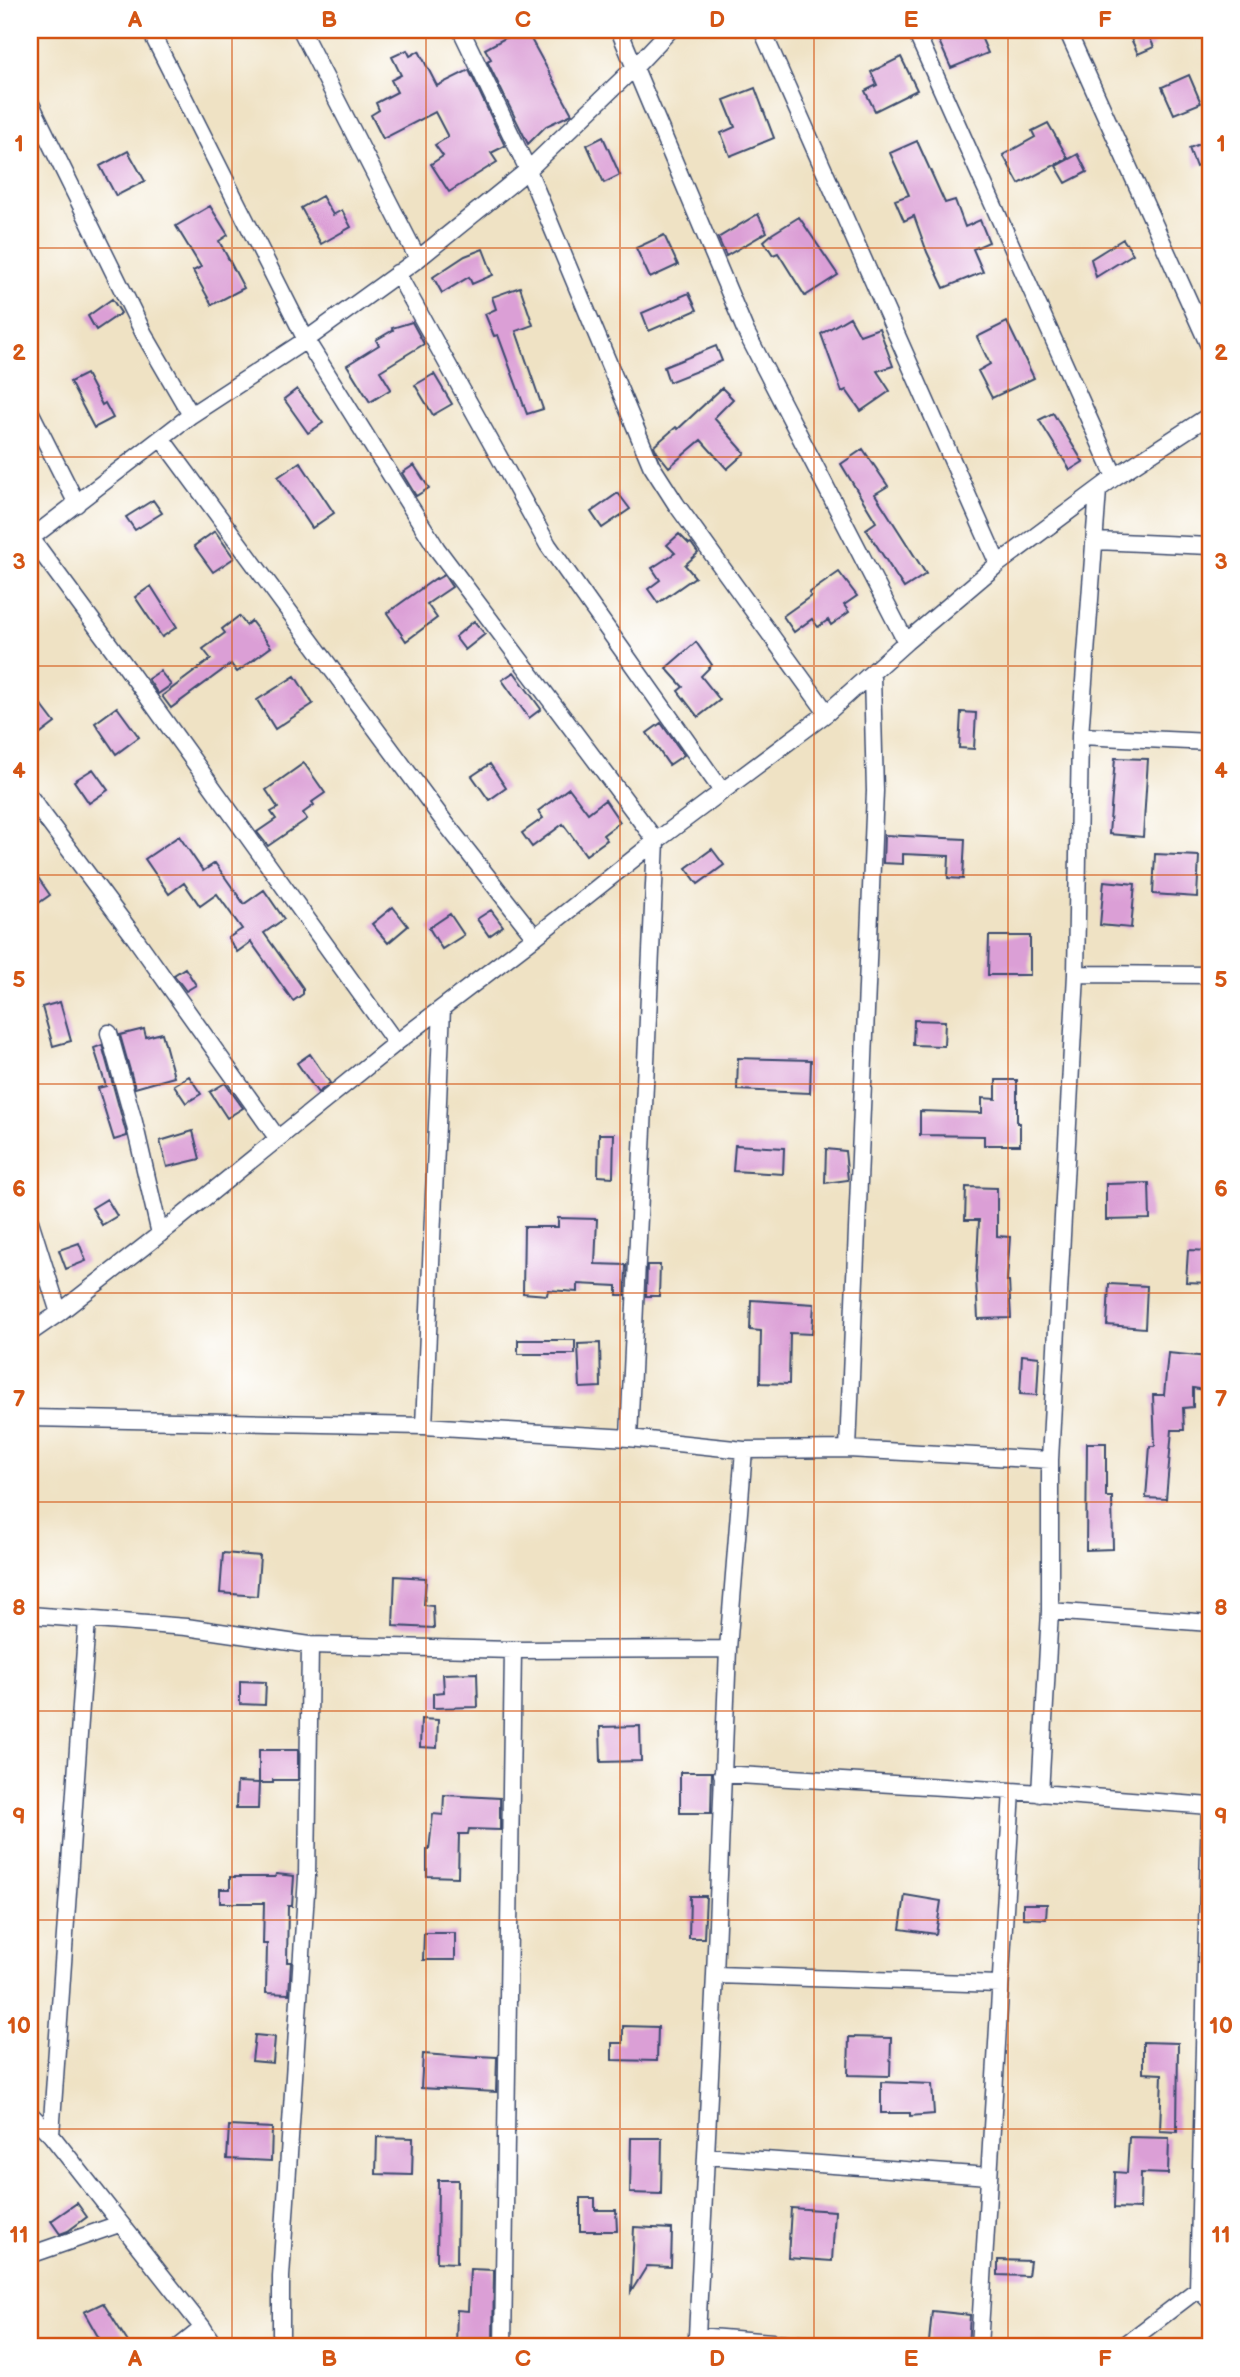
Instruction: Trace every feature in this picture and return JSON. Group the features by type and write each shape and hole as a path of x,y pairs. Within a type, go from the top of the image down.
{"street":[{"path":"150,30 306,340 437,549 656,841 629,1438"},
{"path":"302,30 418,259"},
{"path":"461,30 528,170 651,464 676,504 827,713"},
{"path":"619,30 746,332 906,642"},
{"path":"396,1043 124,664 30,538 191,415 306,340 418,259 528,170 670,30"},
{"path":"761,30 998,564"},
{"path":"915,30 1115,477"},
{"path":"1068,30 1210,348"},
{"path":"30,102 144,334 191,415"},
{"path":"397,273 548,545 722,791"},
{"path":"30,411 77,504"},
{"path":"30,1333 160,1234 396,1043 656,841 827,713 998,564 1115,477 1210,415"},
{"path":"161,438 446,824 535,937"},
{"path":"1040,1794 1050,1611 1050,1461 1076,974 1080,736 1098,490"},
{"path":"1096,541 1210,546"},
{"path":"848,1449 875,791 872,675"},
{"path":"1080,736 1210,742"},
{"path":"30,797 133,935 278,1139"},
{"path":"1076,974 1210,975"},
{"path":"424,1426 442,1008"},
{"path":"109,1033 134,1122 160,1234"},
{"path":"30,1221 59,1313"},
{"path":"30,1418 424,1426 629,1438 744,1450 848,1449 1050,1461"},
{"path":"744,1450 728,1648 698,2342 832,2347"},
{"path":"1050,1611 1210,1623"},
{"path":"30,1615 186,1628 310,1645 513,1650 728,1648"},
{"path":"51,2135 87,1620"},
{"path":"281,2347 281,2277 307,1877 310,1645"},
{"path":"503,2347 513,1650"},
{"path":"722,1774 1210,1806 1198,2289 1210,2301"},
{"path":"979,2347 1012,1791"},
{"path":"715,1975 1000,1984"},
{"path":"30,2114 51,2135 203,2328 215,2347"},
{"path":"705,2156 989,2176"},
{"path":"30,2255 119,2224"},
{"path":"1122,2347 1198,2289"},
{"path":"178,2347 203,2328"}],"building":[{"path":"520,30 526,30 572,114 546,126 528,144 487,61 491,59 485,49"},
{"path":"934,30 978,30 988,53 951,68"},
{"path":"1127,30 1146,30 1154,47 1138,54"},
{"path":"407,50 410,56 419,51 437,86 469,70 505,146 491,153 497,162 449,192 431,164 443,156 435,145 448,137 435,112 383,139 371,115 379,110 376,103 397,92 391,80 401,75 392,57"},
{"path":"901,57 917,90 875,111 865,91 877,85 871,72"},
{"path":"1189,75 1201,103 1174,114 1162,87"},
{"path":"755,88 774,138 730,156 721,133 735,127 724,100"},
{"path":"1048,123 1068,158 1019,184 1003,155 1035,137 1032,131"},
{"path":"603,137 620,175 604,183 587,145"},
{"path":"1210,140 1210,161 1196,167 1189,148"},
{"path":"917,141 945,203 955,200 965,227 980,220 989,242 973,249 983,272 944,288 914,216 904,221 895,200 909,195 890,153"},
{"path":"128,151 145,181 116,196 100,166"},
{"path":"1078,154 1087,172 1066,183 1056,166"},
{"path":"322,196 333,215 342,210 351,227 321,244 301,208"},
{"path":"210,206 228,235 219,241 244,288 212,305 193,271 201,267 176,226"},
{"path":"758,214 767,232 726,256 718,238"},
{"path":"799,217 838,275 805,296 778,253 773,255 764,241"},
{"path":"664,235 678,265 650,278 636,248"},
{"path":"1123,239 1133,254 1096,277 1091,259"},
{"path":"483,249 493,275 472,284 469,277 442,293 433,277 465,256"},
{"path":"520,287 533,325 516,331 543,409 527,414 498,335 494,336 485,314 496,309 492,297"},
{"path":"689,293 697,310 649,331 642,313"},
{"path":"112,299 121,313 96,330 88,316"},
{"path":"850,317 860,335 879,328 893,366 877,371 890,391 861,411 846,390 842,392 821,334"},
{"path":"412,322 424,344 380,371 391,389 370,402 347,365 379,345 376,340 393,330 392,328"},
{"path":"1007,322 1034,378 992,398 978,371 990,364 977,337"},
{"path":"716,346 722,361 669,382 664,367"},
{"path":"86,374 102,405 105,403 113,418 94,428 70,382"},
{"path":"434,374 452,404 433,415 415,385"},
{"path":"722,388 733,399 714,418 745,453 727,469 701,440 669,467 654,446 676,427 678,429"},
{"path":"297,389 323,423 308,433 284,399"},
{"path":"1053,413 1083,462 1070,470 1039,420"},
{"path":"863,449 888,486 875,494 926,574 904,588 866,529 876,522 841,464"},
{"path":"300,462 334,513 312,528 278,477"},
{"path":"414,465 429,488 416,496 402,473"},
{"path":"618,493 630,509 602,528 591,512"},
{"path":"153,500 162,513 135,530 126,517"},
{"path":"215,531 234,558 213,572 194,546"},
{"path":"679,534 691,543 698,553 685,565 695,577 658,603 648,589 660,580 652,568 675,553 667,545"},
{"path":"839,572 857,596 844,605 849,612 831,625 828,620 818,627 812,619 794,632 783,616"},
{"path":"444,575 452,587 427,604 437,618 406,641 387,613"},
{"path":"151,586 177,627 162,637 135,597"},
{"path":"239,616 246,625 251,621 271,647 237,672 231,664 171,708 162,696 211,659 203,649 225,633 222,629"},
{"path":"474,621 485,634 465,650 455,637"},
{"path":"696,642 712,665 701,676 720,700 698,717 678,691 683,687 666,668"},
{"path":"160,671 171,685 158,694 148,679"},
{"path":"514,672 541,709 529,718 502,680"},
{"path":"295,676 313,704 275,729 257,700"},
{"path":"30,690 55,723 30,742"},
{"path":"117,707 139,737 116,754 95,723"},
{"path":"961,712 976,713 974,749 959,748"},
{"path":"661,723 684,755 669,765 647,733"},
{"path":"1115,758 1148,759 1143,837 1109,834"},
{"path":"304,763 325,793 303,813 307,819 268,846 257,832 276,819 271,812 278,808 266,790"},
{"path":"490,764 506,788 489,800 472,776"},
{"path":"93,769 108,790 89,803 74,781"},
{"path":"569,788 588,813 605,800 620,822 603,835 607,840 586,855 563,824 532,847 522,833 543,818 538,811"},
{"path":"884,835 965,839 963,879 948,878 949,856 903,854 903,864 883,863"},
{"path":"179,836 203,871 215,863 244,904 264,890 284,919 264,933 303,988 303,994 293,1001 251,942 237,952 228,938 242,929 217,894 200,906 184,883 169,894 145,859"},
{"path":"712,849 724,865 698,884 686,868"},
{"path":"1155,854 1199,856 1197,897 1153,894"},
{"path":"30,866 50,895 30,909"},
{"path":"1104,881 1135,884 1131,928 1100,925"},
{"path":"393,907 408,926 388,943 372,924"},
{"path":"491,910 503,926 489,936 477,919"},
{"path":"450,914 464,935 442,949 429,928"},
{"path":"989,936 1030,936 1030,975 988,975"},
{"path":"185,968 196,985 186,991 174,975"},
{"path":"60,1002 71,1041 53,1046 42,1007"},
{"path":"914,1020 945,1021 944,1046 913,1045"},
{"path":"144,1029 146,1037 162,1033 174,1077 135,1088 120,1035"},
{"path":"102,1045 127,1136 114,1140 98,1088 106,1086 94,1048"},
{"path":"310,1054 330,1083 318,1093 297,1063"},
{"path":"738,1058 811,1060 810,1093 737,1090"},
{"path":"189,1076 201,1094 186,1103 174,1085"},
{"path":"996,1080 1017,1080 1020,1145 984,1145 984,1136 920,1135 920,1111 982,1113 982,1098 996,1099"},
{"path":"225,1083 243,1108 227,1118 210,1092"},
{"path":"193,1131 200,1159 167,1167 160,1141"},
{"path":"599,1134 614,1134 613,1177 598,1176"},
{"path":"735,1145 784,1148 783,1174 733,1171"},
{"path":"826,1149 845,1151 848,1180 825,1183"},
{"path":"1149,1183 1150,1219 1106,1220 1106,1184"},
{"path":"966,1187 997,1188 997,1236 1010,1237 1007,1281 1011,1318 978,1319 976,1278 979,1220 965,1220"},
{"path":"107,1199 117,1216 102,1225 92,1208"},
{"path":"558,1218 597,1219 595,1264 626,1265 625,1295 617,1295 617,1286 578,1284 578,1292 548,1290 547,1295 523,1293 524,1227 558,1227"},
{"path":"79,1243 86,1261 66,1269 59,1250"},
{"path":"1188,1250 1210,1251 1210,1283 1186,1282"},
{"path":"647,1265 660,1265 659,1296 646,1296"},
{"path":"1109,1284 1147,1286 1145,1328 1107,1325"},
{"path":"751,1300 814,1304 812,1334 790,1333 789,1384 760,1383 761,1331 750,1330"},
{"path":"518,1340 575,1340 575,1354 518,1354"},
{"path":"600,1343 601,1387 580,1388 578,1344"},
{"path":"1168,1353 1208,1357 1205,1390 1193,1388 1193,1407 1183,1408 1184,1430 1172,1430 1166,1499 1146,1498 1150,1446 1155,1446 1153,1395 1164,1395"},
{"path":"1022,1355 1039,1357 1037,1395 1020,1394"},
{"path":"1087,1443 1106,1443 1106,1497 1112,1497 1113,1549 1086,1550"},
{"path":"223,1553 260,1556 257,1596 220,1593"},
{"path":"395,1576 426,1578 424,1605 433,1606 434,1628 393,1626"},
{"path":"477,1673 478,1707 433,1708 433,1693 444,1692 443,1674"},
{"path":"240,1681 266,1682 265,1705 240,1704"},
{"path":"421,1719 438,1720 437,1748 420,1747"},
{"path":"640,1726 641,1761 601,1762 600,1727"},
{"path":"259,1750 298,1750 298,1780 259,1783"},
{"path":"680,1772 712,1772 711,1813 680,1813"},
{"path":"237,1782 259,1783 258,1809 236,1809"},
{"path":"444,1795 500,1798 500,1830 469,1829 468,1834 459,1834 458,1877 427,1876 427,1850 433,1814 443,1815"},
{"path":"276,1874 294,1876 292,1906 288,1906 287,1962 291,1962 289,1994 266,1993 264,1903 220,1903 220,1889 230,1889 230,1877 275,1877"},
{"path":"905,1895 941,1901 936,1934 900,1929"},
{"path":"690,1896 706,1896 704,1938 689,1938"},
{"path":"1023,1904 1047,1904 1046,1919 1023,1918"},
{"path":"424,1933 455,1933 455,1960 423,1960"},
{"path":"623,2026 658,2027 657,2061 612,2060 612,2043 623,2043"},
{"path":"255,2035 275,2037 273,2063 252,2061"},
{"path":"849,2037 891,2038 890,2076 848,2075"},
{"path":"1143,2042 1178,2043 1177,2132 1160,2131 1162,2074 1143,2073"},
{"path":"423,2054 497,2057 496,2092 421,2088"},
{"path":"881,2082 932,2084 934,2114 910,2116 910,2113 881,2113"},
{"path":"229,2126 272,2128 271,2161 227,2159"},
{"path":"377,2137 413,2138 412,2175 376,2174"},
{"path":"1129,2137 1169,2138 1168,2174 1141,2173 1140,2209 1114,2208 1115,2172 1127,2173"},
{"path":"631,2138 662,2138 661,2194 630,2193"},
{"path":"438,2180 458,2180 457,2263 437,2262"},
{"path":"580,2198 595,2198 595,2210 616,2210 617,2231 580,2231"},
{"path":"77,2203 87,2217 60,2234 51,2221"},
{"path":"791,2208 835,2211 832,2261 788,2258"},
{"path":"634,2227 672,2229 671,2267 647,2266 631,2292"},
{"path":"998,2260 1030,2261 1028,2276 998,2275"},
{"path":"470,2269 494,2270 493,2347 456,2347 457,2310 468,2311"},
{"path":"103,2303 131,2347 104,2347 84,2312"},
{"path":"932,2311 970,2315 968,2346 929,2342"}]}
